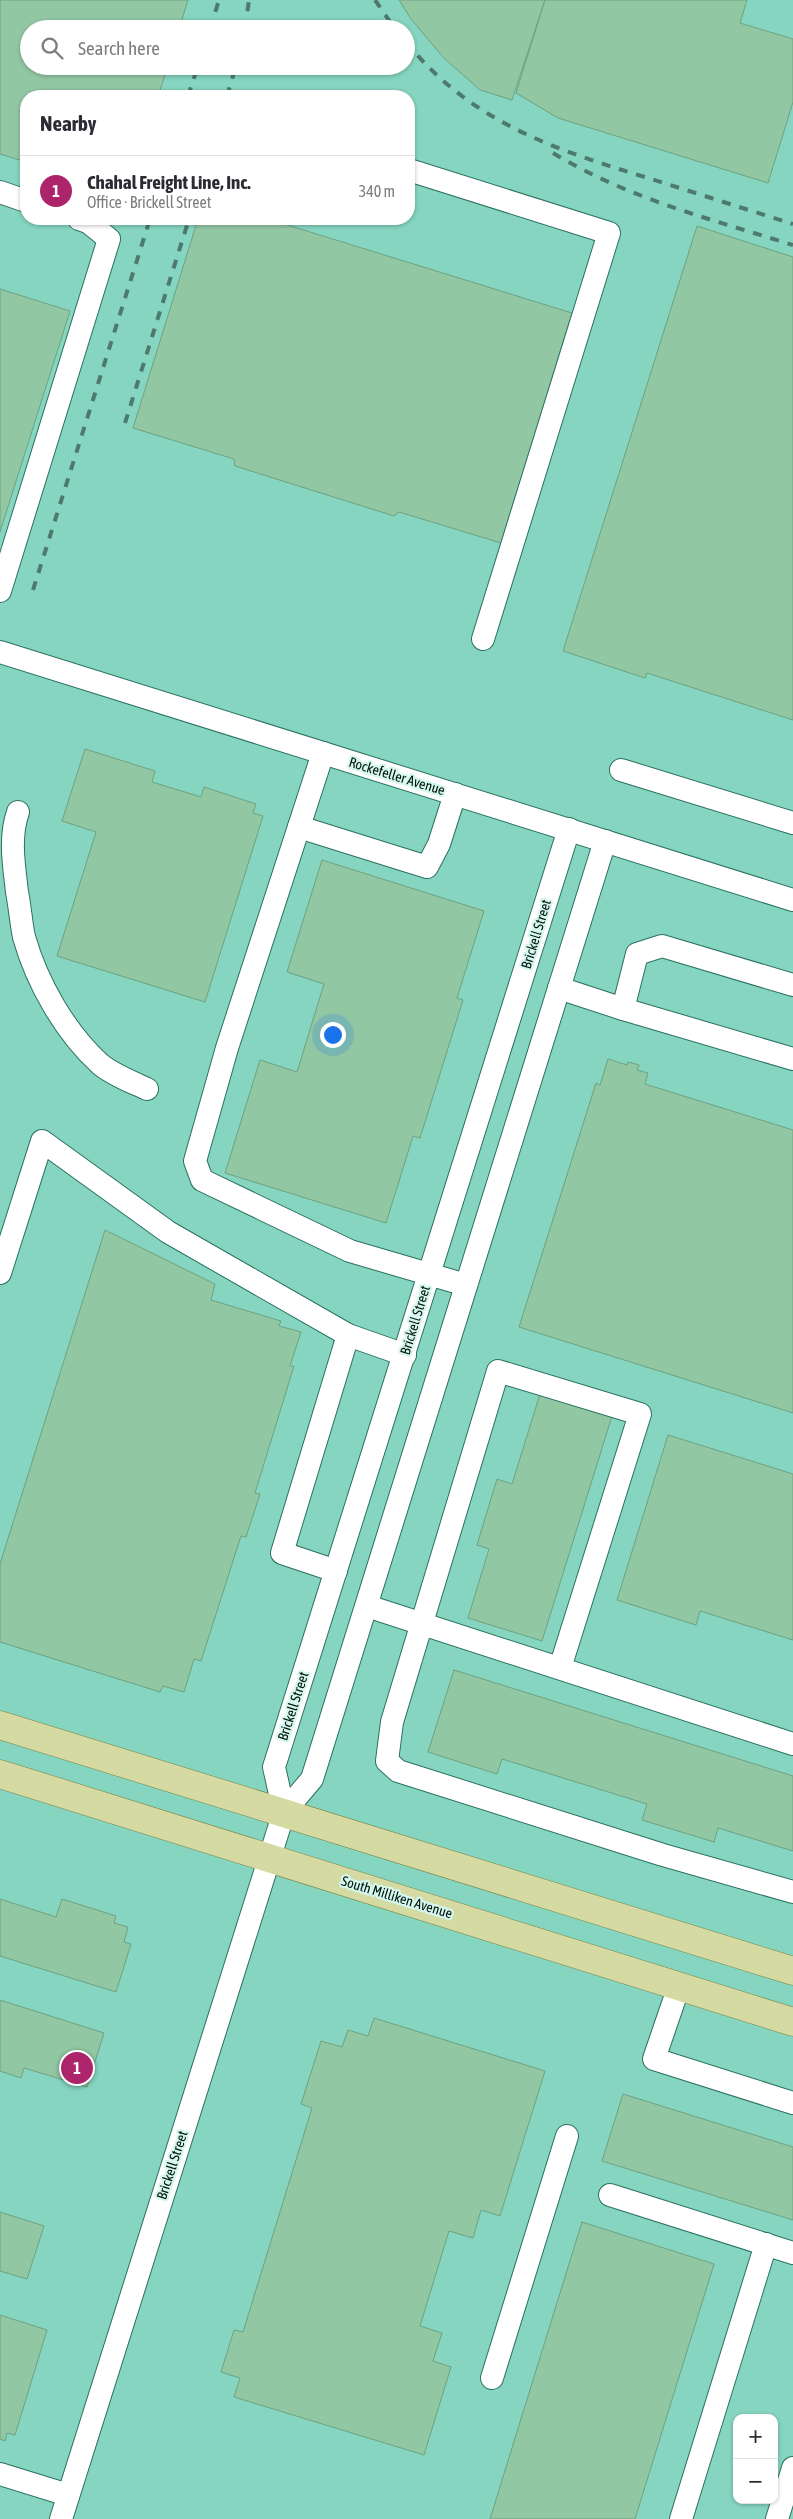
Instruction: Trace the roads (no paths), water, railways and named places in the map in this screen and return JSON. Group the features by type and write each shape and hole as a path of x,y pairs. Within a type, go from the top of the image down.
{"main road":[{"path":"0,1725 793,1971"},
{"name":"South Milliken Avenue","path":"0,1774 793,2022"}],"street":[{"path":"415,172 609,233 482,639"},
{"path":"0,192 20,199"},
{"path":"2,580 110,239 92,225"},
{"name":"Rockefeller Avenue","path":"0,652 793,900"},
{"path":"323,753 227,1048 194,1161 202,1180 350,1251 466,1285"},
{"path":"621,770 793,823"},
{"path":"299,827 427,867 439,844 455,794"},
{"path":"18,812 13,828 12,853 24,936 33,966 51,1000 74,1034 101,1065 148,1089"},
{"name":"Brickell Street","path":"284,1812 274,1767 569,829"},
{"name":"Brickell Street","path":"61,2519 284,1812 312,1779 606,841"},
{"path":"623,1009 637,954 662,946 793,985"},
{"path":"559,988 623,1009 793,1058"},
{"path":"0,1273 42,1141 168,1232 348,1335 405,1355"},
{"path":"336,1571 282,1553 348,1335"},
{"path":"560,1668 640,1414 498,1371 392,1722 387,1761 398,1771 663,1855 793,1892"},
{"path":"367,1606 793,1744"},
{"path":"679,1986 654,2059 793,2104"},
{"path":"492,2378 567,2136"},
{"path":"610,2195 793,2253"},
{"path":"681,2519 766,2244"},
{"path":"778,2519 793,2468"},
{"path":"0,2474 68,2495"}],"railway":[{"path":"213,20 219,0"},
{"path":"246,20 249,0"},
{"path":"375,0 389,20"},
{"path":"415,52 431,70 458,93 486,113 516,129 579,156 793,224"},
{"path":"190,90 195,75"},
{"path":"229,90 233,75"},
{"path":"553,153 581,169 640,195 793,245"},
{"path":"33,590 148,225"},
{"path":"125,423 187,225"}],"place":[{"name":"Chahal Freight Line, Inc.","path":"77,2068"}]}
